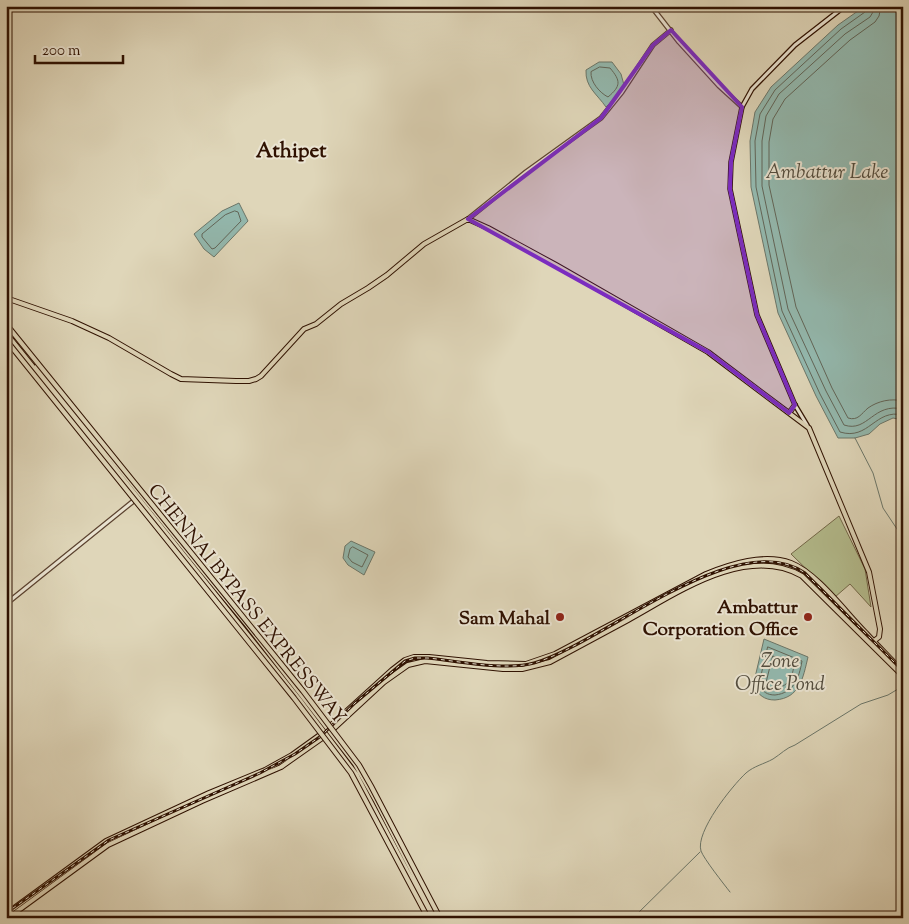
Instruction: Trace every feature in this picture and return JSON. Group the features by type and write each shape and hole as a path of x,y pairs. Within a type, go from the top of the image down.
{"main road":[{"path":"6,298 72,321 109,338 181,378 249,381 261,376 304,329 316,324 340,304 388,275 424,244 468,219 556,265 708,352 809,428 869,572 880,629 879,637 871,641"},
{"path":"6,326 366,782 434,918"},
{"name":"CHENNAI BYPASS EXPRESSWAY","path":"6,326 303,691 359,765 440,918"},
{"path":"6,333 140,497"},
{"name":"CHENNAI BYPASS EXPRESSWAY","path":"6,340 294,698 352,773 428,918"},
{"path":"789,413 795,405"},
{"path":"327,731 405,660 414,657 429,657 487,663 526,664 555,654 706,574 725,566 750,561 782,560 808,573 831,595 903,676"},
{"path":"8,918 106,841 234,785 281,767 327,731 384,682 408,665 424,661 504,669 522,669 538,666 550,662 712,575 763,566 786,568 802,576 903,672"},
{"path":"6,914 80,863"}],"street":[{"path":"650,6 719,86 742,107"},
{"path":"809,428 795,405 757,315 730,189 730,162 742,107 752,89 795,46 845,6"},
{"path":"468,219 526,172 601,118 622,92 653,45 671,30"},
{"path":"6,604 140,497"}],"highlighted area":[{"path":"671,30 742,107 731,162 730,189 757,315 795,405 793,410 789,413 708,352 468,219 601,118 653,45"}],"green space":[{"path":"839,516 865,569 871,607 850,584 835,597 791,554"}],"water":[{"name":"Ambattur Lake","path":"865,6 903,6 903,420 893,418 880,424 869,434 855,438 838,438 816,396 778,313 751,187 750,141 755,112 771,87 838,25"},
{"path":"599,62 612,62 621,74 624,85 619,94 606,107 592,90 586,76 586,70"},
{"path":"239,203 248,221 214,257 204,249 194,234 222,211"},
{"path":"351,541 375,552 364,575 348,565 343,558 345,546"},
{"name":"Zone Office Pond","path":"764,639 808,657 799,686 790,695 775,700 765,698 753,686"}],"waterway":[{"path":"855,438 873,473 883,508 903,538"},
{"path":"730,892 703,855 701,843 709,821 732,788 752,769 773,759 786,749 861,704 888,695 903,686"},
{"path":"633,918 700,852"}],"railway":[{"path":"6,913 109,840 260,773 295,754 321,736 355,703 405,661 415,658 428,658 496,666 534,663 596,634 670,592 707,575 743,564 776,562 805,573 903,671"}],"place":[{"name":"Sam Mahal","path":"560,617"},
{"name":"Ambattur Corporation Office","path":"808,617"}],"district":[{"name":"Athipet","path":"291,150"}]}
